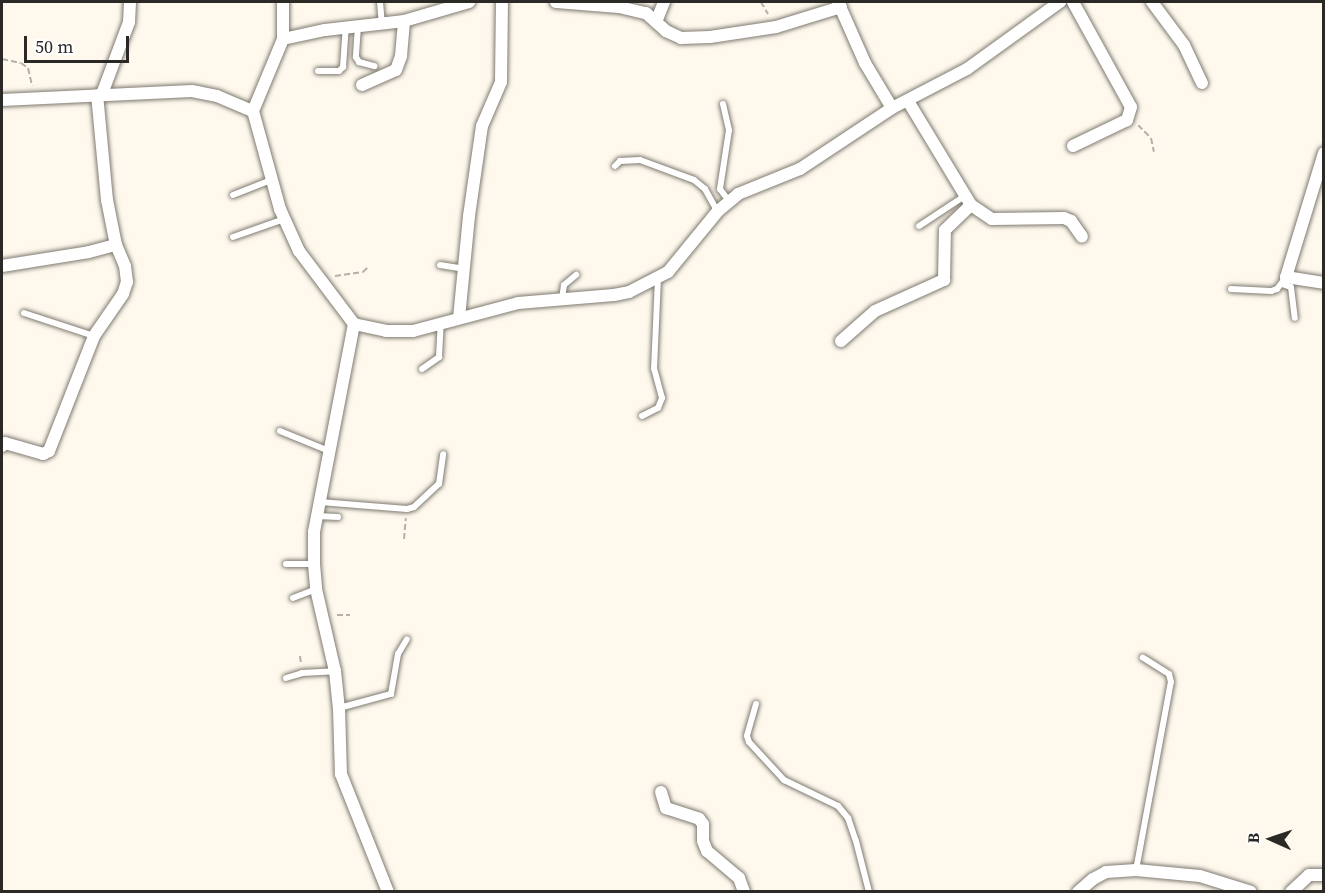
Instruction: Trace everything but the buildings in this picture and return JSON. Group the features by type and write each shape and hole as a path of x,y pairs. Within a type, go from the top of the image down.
{"street":[{"path":"3,444 43,454 49,451 94,336 123,294 127,282 125,266 116,245 107,200 99,94 129,22 130,2"},
{"path":"283,2 283,39 253,111 284,219 299,251 354,324 368,329 404,331 518,303 629,292 668,272 718,212 738,194 800,169 892,108 967,69 1060,2"},
{"path":"283,39 404,21 469,2"},
{"path":"459,318 482,126 501,82 502,2"},
{"path":"556,2 598,3 646,14 666,31 681,38 710,37 776,27 839,4 869,71 892,108"},
{"path":"656,22 664,2"},
{"path":"1073,2 1131,107 1127,120 1073,146"},
{"path":"1152,2 1184,45 1203,83"},
{"path":"362,85 396,70 401,56 404,21"},
{"path":"2,100 99,94 192,92 218,96 253,111"},
{"path":"908,101 967,201 992,219 1064,218 1071,221 1082,237"},
{"path":"1323,153 1284,280 1323,284"},
{"path":"841,341 875,311 944,280 945,230 967,201"},
{"path":"2,266 89,252 116,245"},
{"path":"354,324 319,502 314,564 316,589 335,671 339,708 341,774 388,891"},
{"path":"661,792 666,808 699,819 703,824 703,842 707,851 739,878 744,891"},
{"path":"1081,891 1106,872 1136,870 1200,876 1244,891"},
{"path":"1291,891 1309,875 1323,875"}],"lane":[{"path":"380,2 382,23"},
{"path":"352,27 356,57 359,62 374,66"},
{"path":"318,71 339,70 343,67 352,27"},
{"path":"723,104 729,130 720,189 729,201"},
{"path":"615,166 620,160 640,160 694,180 705,189 718,212"},
{"path":"233,195 272,180"},
{"path":"919,226 967,201"},
{"path":"233,237 284,219"},
{"path":"440,265 464,269"},
{"path":"562,299 564,285 576,274"},
{"path":"642,416 658,408 662,398 654,369 658,277"},
{"path":"1231,289 1271,291 1284,280 1291,287 1295,318"},
{"path":"24,313 94,336"},
{"path":"422,369 440,357 441,323"},
{"path":"280,431 329,451"},
{"path":"319,502 407,509 424,501 439,484 443,454"},
{"path":"317,516 338,517"},
{"path":"286,564 314,564"},
{"path":"293,598 316,589"},
{"path":"339,708 391,694 398,654 407,639"},
{"path":"1136,870 1171,682 1169,674 1143,658"},
{"path":"286,678 302,673 335,671"},
{"path":"756,704 747,736 749,742 784,780 838,806 848,818 869,891"}],"path":[{"path":"2,59 21,63 28,68 34,98"},
{"path":"1127,120 1145,130 1151,138 1154,152"},
{"path":"326,288 337,274 363,272 367,268"},
{"path":"404,539 407,509"}]}
